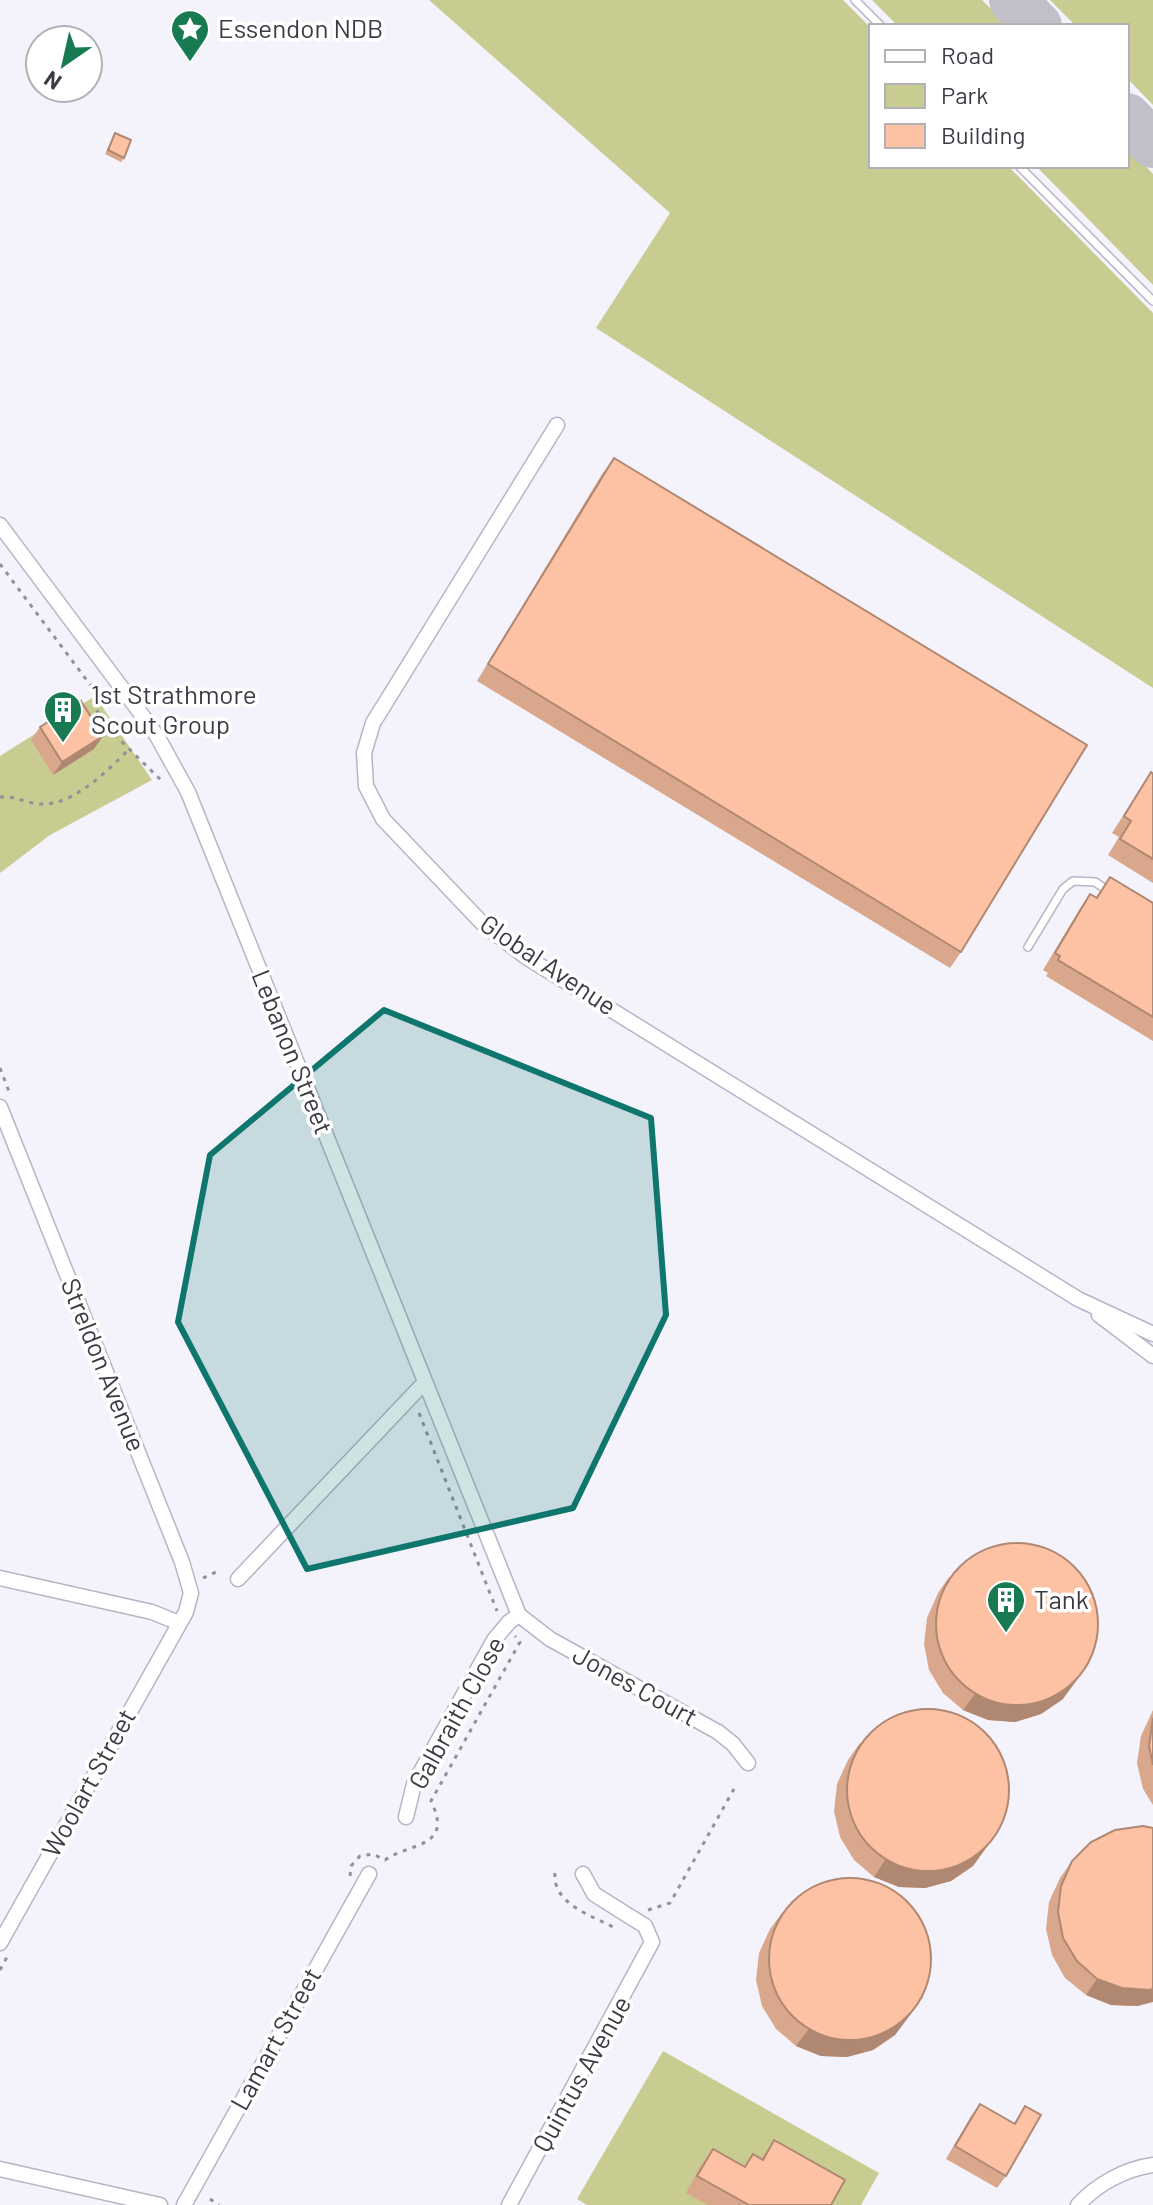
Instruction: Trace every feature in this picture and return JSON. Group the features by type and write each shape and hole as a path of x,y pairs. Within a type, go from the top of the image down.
{"street":[{"name":"Global Avenue","path":"557,425 373,723 364,753 366,786 383,819 483,924 526,957 1078,1299 1148,1353"},
{"name":"Lebanon Street","path":"0,525 157,736 188,792 519,1615"},
{"name":"Streldon Avenue","path":"6,1101 182,1562 191,1593 186,1612 179,1623"},
{"name":"Global Avenue","path":"1078,1299 1153,1334"},
{"path":"1148,1353 1153,1334"},
{"path":"238,1579 424,1383"},
{"path":"0,1578 152,1612 179,1623"},
{"name":"Galbraith Close","path":"406,1817 414,1784 494,1640 519,1615"},
{"name":"Jones Court","path":"519,1615 550,1639 718,1732 733,1744 748,1763"},
{"name":"Woolart Street","path":"6,1945 179,1623"},
{"name":"Lamart Street","path":"184,2205 369,1874"},
{"path":"583,1874 599,1899 641,1922"},
{"name":"Quintus Avenue","path":"509,2205 652,1942 641,1922"},
{"path":"1078,2205 1107,2182 1153,2165"},
{"path":"0,2169 160,2205"}],"lane":[{"path":"855,0 879,24"},
{"path":"1021,168 1153,301"},
{"path":"1028,947 1063,889 1073,881 1095,882 1118,897"}],"path":[{"path":"0,564 94,690 96,702 93,706 129,749 164,783 170,794"},
{"path":"0,797 43,805 63,800 109,770 129,749"},
{"path":"0,1068 6,1101"},
{"path":"348,1883 351,1866 360,1856 373,1854 385,1860 424,1845 435,1833 437,1812 431,1801 520,1642 495,1608 412,1395"},
{"path":"198,1567 206,1588"},
{"path":"203,1578 216,1572"},
{"path":"641,1922 649,1908 670,1903 734,1789"},
{"path":"555,1873 554,1880 560,1896 617,1929"},
{"path":"0,1970 6,1945"},
{"path":"210,2199 219,2205"}],"highlighted area":[{"path":"384,1010 651,1118 666,1315 573,1508 307,1569 178,1322 210,1155"}],"green space":[{"path":"429,0 843,0 869,26 869,168 1010,168 1153,313 1153,688 596,328 670,213"},
{"path":"872,0 982,0 1006,24 896,24"},
{"path":"1050,0 1153,0 1153,105 1129,80 1129,24 1074,24"},
{"path":"1129,149 1153,174 1153,285 1038,168 1129,168"},
{"path":"95,696 152,780 50,835 0,873 0,756"},
{"path":"663,2051 879,2173 861,2205 587,2205 577,2199"}],"building":[{"path":"115,133 131,140 124,158 108,150"},
{"path":"614,458 1087,745 961,952 488,664"},
{"path":"81,701 103,736 62,762 40,727"},
{"path":"1151,772 1153,859 1120,839 1131,821 1124,816"},
{"path":"1110,877 1153,903 1153,1017 1058,960 1060,956 1055,953 1090,894 1097,898"},
{"name":"Tank","path":"1017,1543 1048,1549 1075,1566 1092,1593 1098,1624 1092,1655 1075,1682 1048,1699 1017,1705 986,1699 959,1682 942,1655 936,1624 942,1593 959,1566 986,1549"},
{"path":"928,1709 959,1715 986,1732 1003,1759 1009,1790 1003,1821 986,1848 959,1865 928,1871 897,1865 870,1848 853,1821 847,1790 853,1759 870,1732 897,1715"},
{"path":"1153,1718 1153,1765 1149,1746"},
{"path":"1143,1826 1153,1828 1153,1989 1149,1990 1122,1988 1097,1979 1077,1961 1063,1938 1058,1912 1061,1886 1072,1861 1091,1842 1115,1830"},
{"path":"850,1878 881,1884 908,1901 925,1928 931,1959 925,1990 908,2017 881,2034 850,2040 819,2034 792,2017 775,1990 769,1959 775,1928 792,1901 819,1884"},
{"path":"980,2104 1015,2124 1025,2106 1041,2115 1006,2176 955,2146"},
{"path":"774,2140 845,2180 831,2205 749,2205 697,2176 713,2149 745,2167 753,2154 763,2160"}],"taxiway":[{"path":"1013,0 1036,24"},
{"path":"1129,119 1153,144"}],"place":[{"name":"Essendon NDB","path":"190,63"},
{"name":"1st Strathmore Scout Group","path":"63,744"},
{"name":"Tank","path":"1006,1634"}]}
